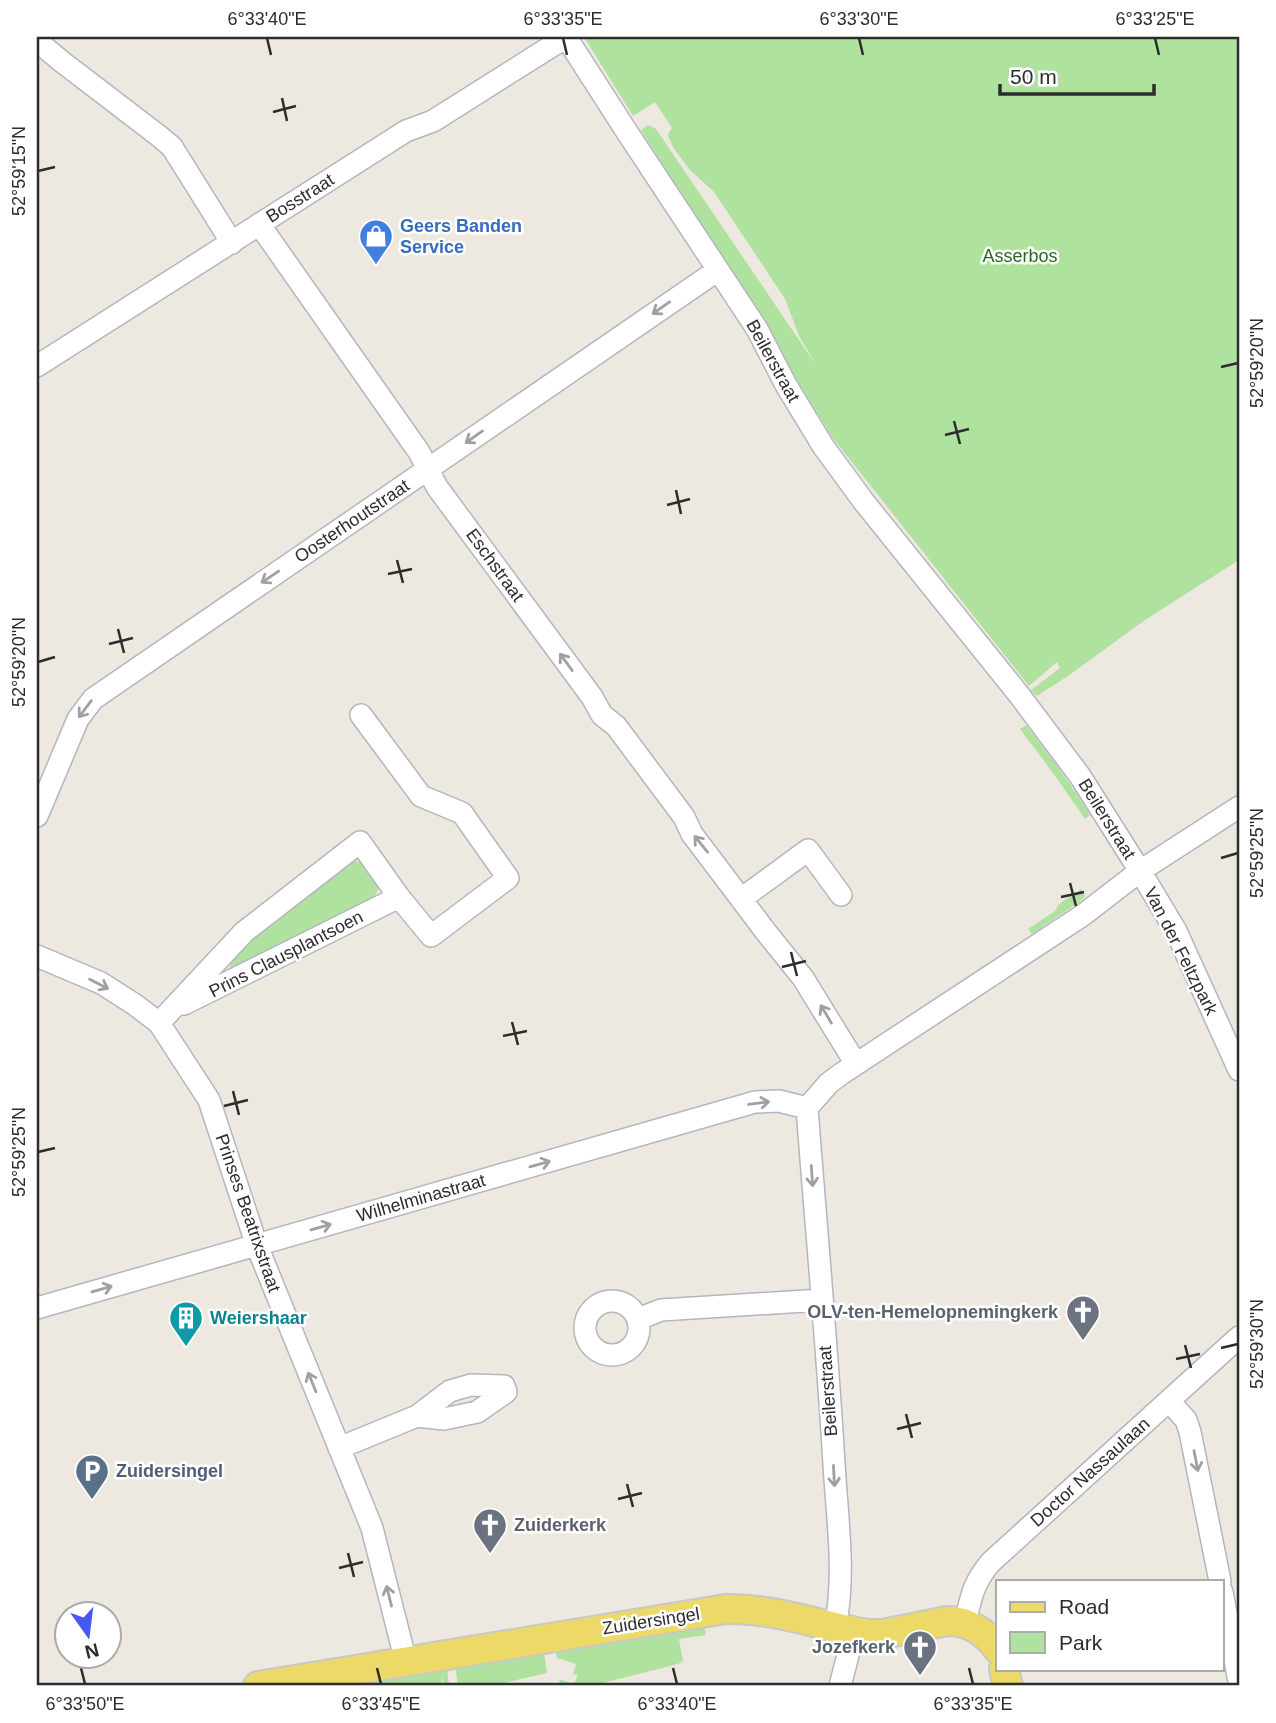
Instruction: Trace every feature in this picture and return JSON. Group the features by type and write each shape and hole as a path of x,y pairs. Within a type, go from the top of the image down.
{"main road":[{"name":"Zuidersingel","path":"258,1686 726,1609 771,1611 868,1634 883,1634 947,1621 965,1623"},
{"path":"965,1623 983,1633 996,1647"}],"street":[{"name":"Bosstraat","path":"37,366 407,131 433,121 566,37"},
{"name":"Beilerstraat","path":"566,37 757,329 786,386 823,446 864,502 1060,749 1140,871 1083,915 856,1064 830,1083 807,1108 830,1405 840,1609 845,1630 841,1686"},
{"path":"37,41 172,147 232,243"},
{"name":"Eschstraat","path":"259,224 419,452 437,487 603,715 616,726 684,817 692,834 803,978 856,1064"},
{"name":"Oosterhoutstraat","path":"37,816 78,719 93,699 718,270"},
{"name":"Prins Clausplantsoen","path":"166,1016 244,932 360,842 431,936 508,878 462,813 421,796 361,715"},
{"path":"1140,871 1239,807"},
{"path":"741,899 808,850 841,895"},
{"name":"Van der Feltzpark","path":"1140,871 1175,931 1239,1070"},
{"name":"Prins Clausplantsoen","path":"166,1016 400,897"},
{"name":"Prinses Beatrixstraat","path":"37,956 101,984 134,1004 166,1016 209,1100 257,1246 372,1528 405,1662"},
{"name":"Wilhelminastraat","path":"37,1308 755,1102 779,1101 807,1108"},
{"path":"638,1318 661,1310 821,1300"},
{"name":"Doctor Nassaulaan","path":"965,1623 974,1586 991,1562 1239,1337"},
{"path":"1169,1401 1185,1420 1190,1432 1220,1580"},
{"path":"340,1448 417,1416"},
{"path":"1224,1602 1239,1681"}],"green space":[{"name":"Asserbos","path":"584,37 1239,37 1239,560 1145,620 1037,696 1031,690 1060,668 1057,662 1029,686 832,437 641,130 648,125 656,129 816,365 799,336 785,299 714,192 690,170 674,149 668,136 672,128 655,102 633,116"},
{"path":"1026,725 1083,803 1090,815 1085,819 1020,729"},
{"path":"353,860 364,863 379,883 370,902 235,969 230,967 234,953"},
{"path":"1081,889 1085,896 1079,902 1032,934 1028,929"},
{"path":"704,1623 706,1635 679,1639 683,1661 678,1664 591,1686 560,1686 559,1679 574,1684 578,1675 573,1674 576,1664 557,1658 555,1648"},
{"path":"544,1652 547,1673 491,1686 458,1686 455,1664"},
{"path":"447,1666 449,1686 444,1686 442,1677 442,1685 433,1686 323,1686"}],"place":[{"name":"Geers Banden Service","path":"376,266"},
{"name":"OLV-ten-Hemelopnemingkerk","path":"1083,1342"},
{"name":"Weiershaar","path":"186,1348"},
{"name":"Zuidersingel","path":"92,1501"},
{"name":"Zuiderkerk","path":"490,1555"},
{"name":"Jozefkerk","path":"920,1677"}]}
